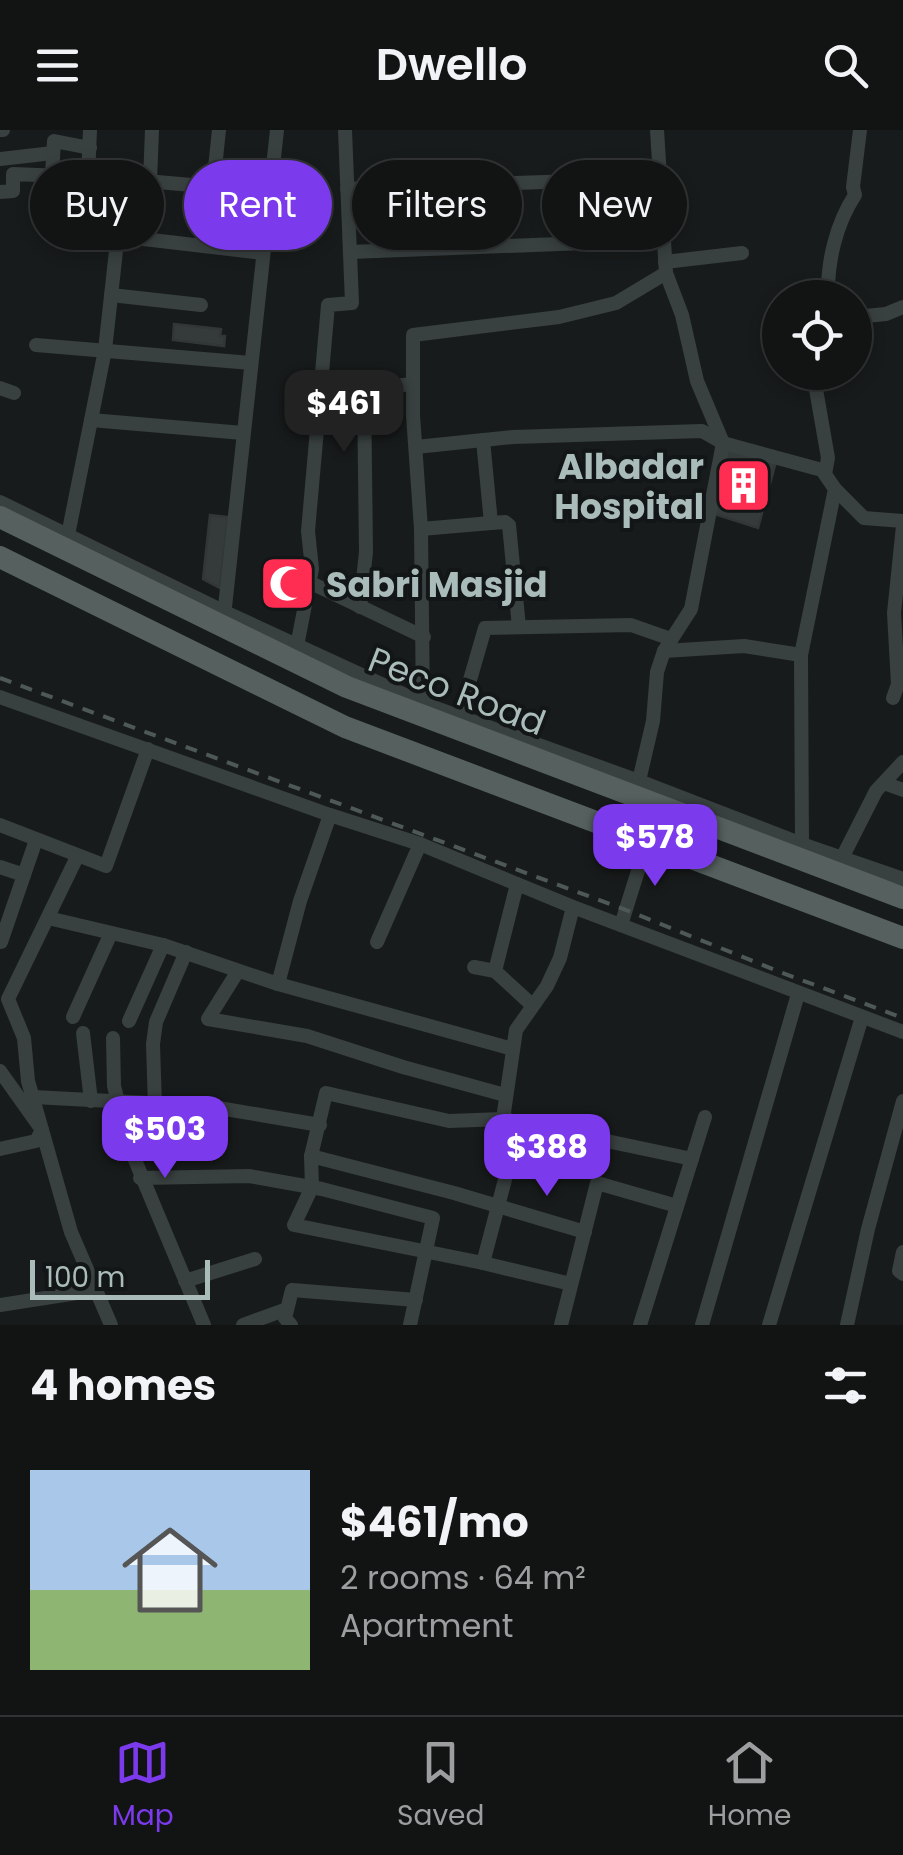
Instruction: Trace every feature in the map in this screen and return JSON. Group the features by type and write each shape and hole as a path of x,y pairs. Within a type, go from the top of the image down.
{"main road":[{"name":"Peco Road","path":"0,517 67,543 223,619 315,672 838,864 903,898"},
{"name":"Peco Road","path":"0,557 345,726 903,938"},
{"path":"301,707 315,672"}],"street":[{"path":"89,160 90,130"},
{"path":"151,160 152,130"},
{"path":"217,160 220,130"},
{"path":"274,160 277,130"},
{"path":"298,646 312,569 308,531 328,306 352,302 345,130"},
{"path":"658,130 659,160"},
{"path":"830,280 841,220 856,195 853,187 860,130"},
{"path":"53,160 54,141 90,148"},
{"path":"0,158 53,153"},
{"path":"0,192 13,191 13,174 30,174"},
{"path":"348,189 542,182"},
{"path":"164,241 264,253"},
{"path":"350,252 542,245"},
{"path":"0,502 67,543 105,350 116,250"},
{"path":"264,250 223,619 298,646 422,710 459,718 637,788 802,844 838,864 903,879"},
{"path":"637,788 653,721 656,672 690,609 723,443 697,381 663,250"},
{"path":"422,710 424,637 413,335 560,317 616,303 666,268 742,253"},
{"path":"111,296 201,305"},
{"path":"872,315 903,306"},
{"path":"36,346 251,363"},
{"path":"360,607 366,552 364,388 413,384"},
{"path":"816,390 828,458 824,474"},
{"path":"91,420 243,434"},
{"path":"416,446 702,431 723,443 822,470 864,518 903,524 894,613 898,684 893,698"},
{"path":"484,440 491,523"},
{"path":"802,844 801,655 835,489"},
{"path":"421,529 509,524 519,627"},
{"path":"308,582 424,637"},
{"path":"459,718 484,628 632,625 668,645 744,646 801,655"},
{"path":"0,697 330,816 420,844 573,908 903,1032"},
{"path":"0,825 106,866 148,749"},
{"path":"838,864 876,791 903,762"},
{"path":"884,782 903,790"},
{"path":"278,984 300,901 330,816"},
{"path":"620,925 648,839"},
{"path":"1,942 36,840"},
{"path":"377,942 420,844"},
{"path":"6,998 77,857"},
{"path":"0,867 24,875"},
{"path":"496,971 517,884"},
{"path":"483,1263 507,1172 505,1095 516,1030 547,986 560,958 573,908"},
{"path":"48,918 163,945 278,984 512,1049"},
{"path":"73,1017 111,933"},
{"path":"128,1021 163,945"},
{"path":"156,1138 156,1022 186,952"},
{"path":"474,967 496,971 532,1005"},
{"path":"238,971 208,1019 308,1036 505,1095"},
{"path":"0,978 24,1038 33,1096 72,1232 112,1325"},
{"path":"702,1325 798,994"},
{"path":"769,1325 862,1017"},
{"path":"83,1033 91,1101"},
{"path":"113,1038 117,1103 140,1178 204,1325"},
{"path":"0,1071 42,1130"},
{"path":"571,1284 294,1225 312,1187 311,1156 326,1094 449,1121 506,1120 692,1159"},
{"path":"33,1096 207,1106 320,1124"},
{"path":"847,1325 868,1229 903,1102"},
{"path":"640,1325 705,1117"},
{"path":"0,1149 36,1141 42,1130"},
{"path":"311,1156 584,1232"},
{"path":"140,1178 248,1176 312,1187 433,1218 410,1325"},
{"path":"561,1325 597,1183 678,1206"},
{"path":"903,1252 899,1271 903,1274"},
{"path":"185,1281 255,1259"},
{"path":"0,1305 96,1290"},
{"path":"290,1325 286,1318 292,1290 416,1300"},
{"path":"243,1325 287,1308"}],"building":[{"path":"174,324 221,329 224,346 173,340"},
{"name":"Albadar Hospital","path":"723,443 777,458 758,528 711,513"},
{"path":"210,515 228,517 220,588 203,579"},
{"name":"Sabri Masjid","path":"303,568 296,607 273,594 276,573"}],"railway":[{"path":"0,678 626,910 903,1018"}],"place":[{"name":"Albadar Hospital","path":"743,486"},
{"name":"Sabri Masjid","path":"287,584"}]}
